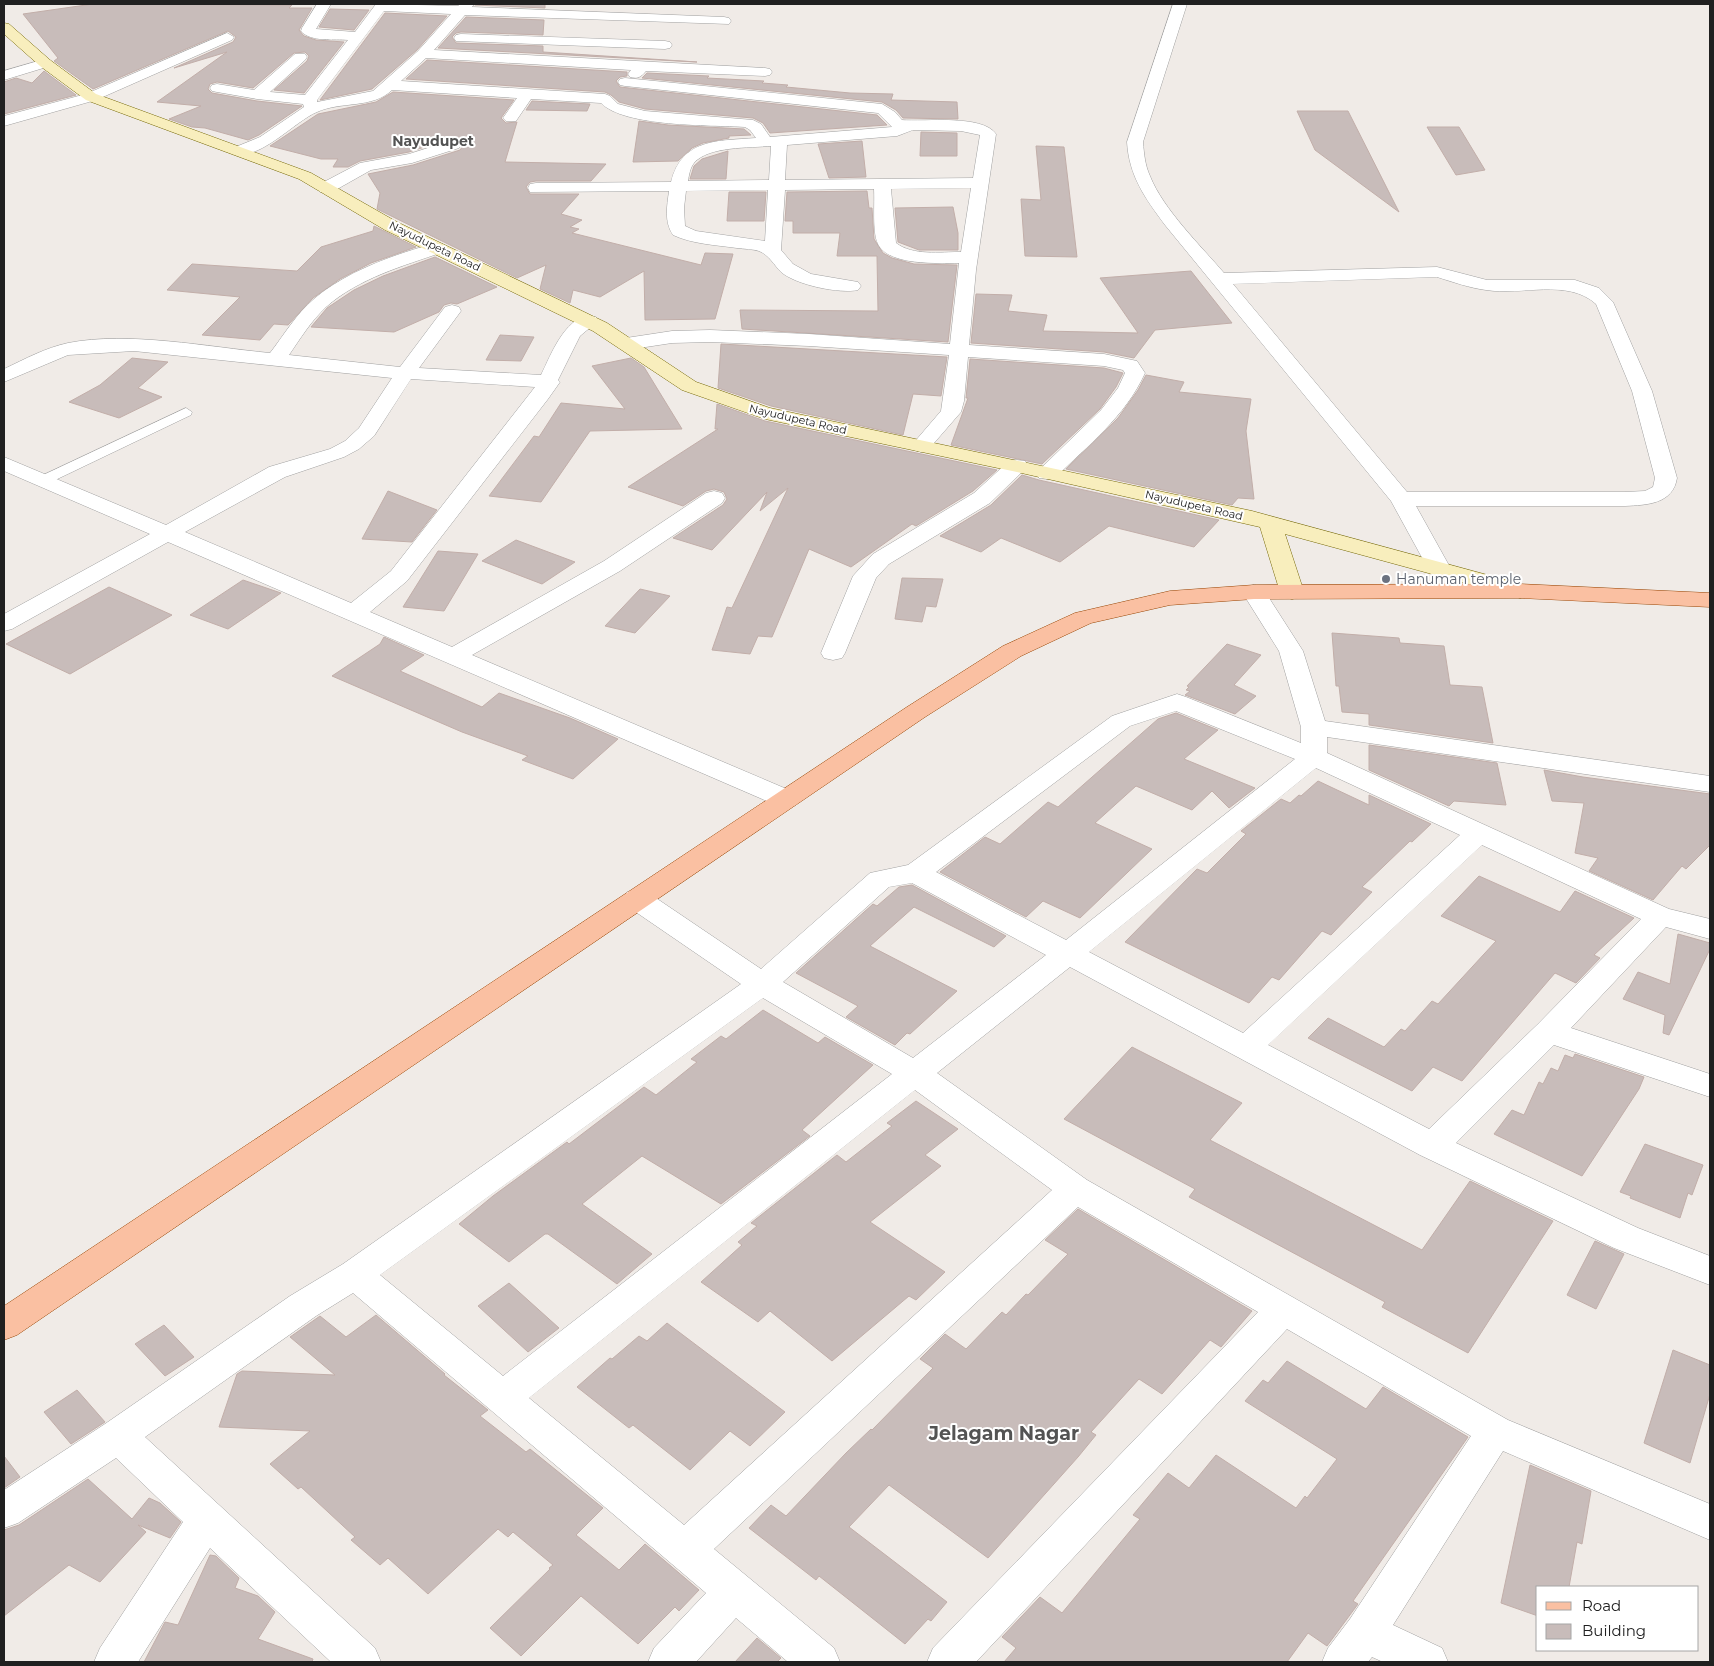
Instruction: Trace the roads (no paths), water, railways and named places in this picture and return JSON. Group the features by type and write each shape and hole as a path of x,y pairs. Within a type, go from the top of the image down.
{"main road":[{"path":"4,1325 916,712 1012,651 1082,618 1170,598 1254,592 1520,591 1710,600"}],"street":[{"path":"324,4 322,11 309,26 308,31 318,34 359,36"},
{"path":"1180,4 1136,142 1136,161 1141,178 1158,204 1401,498 1439,569"},
{"path":"239,151 266,140 311,104 381,6 464,7 724,21"},
{"path":"217,88 311,104 378,95 423,54 464,7"},
{"name":"Nayudupeta Road","path":"4,27 44,63 90,97 305,176 391,226 589,321 689,386 727,401 765,413 1046,472 1270,523 1520,591"},
{"path":"4,121 90,97 227,37"},
{"path":"436,37 665,45"},
{"path":"423,54 765,72"},
{"path":"257,95 300,57"},
{"path":"4,76 44,63"},
{"path":"605,99 643,66"},
{"path":"625,82 882,109 890,115 894,122 907,125 974,126 984,129 988,134 969,258 954,401 951,412 920,446"},
{"path":"388,85 605,99 613,107 644,116 748,123 756,127 772,141 777,186 773,250"},
{"path":"511,118 527,94"},
{"path":"852,286 801,277 789,270 773,250 747,243 692,236 679,231 674,225 678,186 685,162 702,150 772,141 896,131 906,128 907,125"},
{"path":"326,188 366,166 418,157 453,145"},
{"path":"882,184 885,236 887,244 892,250 914,255 969,258"},
{"path":"536,188 980,184"},
{"path":"275,360 319,305 338,288 381,268 437,248"},
{"path":"1219,279 1438,272 1487,285 1575,286 1593,292 1604,302 1642,390 1666,478 1666,486 1660,493 1647,498 1625,499 1401,498"},
{"path":"4,624 277,472 337,453 352,445 367,432 405,373 452,311"},
{"path":"354,613 399,576 542,396 572,333 589,321"},
{"path":"626,344 672,338 710,336 809,340 1104,360 1130,365 1134,368 1135,373 1131,384 1106,417 1046,472"},
{"path":"4,376 47,355 68,349 134,345 405,373 550,382"},
{"path":"4,463 786,799"},
{"path":"833,653 865,576 881,559 982,498 1017,466"},
{"path":"453,656 612,566 714,498"},
{"path":"1270,523 1292,592"},
{"path":"1254,592 1291,651 1314,742 1479,833 1660,916 1710,929"},
{"path":"4,1510 118,1436 302,1306 355,1274 762,984 880,878 916,873 1121,720 1177,702 1314,742 1710,784"},
{"path":"503,1398 1068,953 1314,742"},
{"path":"1246,1048 1479,833"},
{"path":"916,873 1432,1146 1626,1238 1710,1271"},
{"path":"637,900 762,984 916,1074 1075,1189 1495,1431 1710,1522"},
{"path":"1432,1146 1549,1032 1660,916"},
{"path":"1549,1032 1710,1086"},
{"path":"685,1550 1075,1189"},
{"path":"355,1274 819,1662"},
{"path":"948,1662 1284,1309"},
{"path":"1428,1662 1354,1647 1495,1431"},
{"path":"118,1436 360,1662"},
{"path":"115,1662 207,1519"},
{"path":"669,1662 734,1591"}],"lane":[{"path":"44,480 186,412"}],"place":[{"name":"Hanuman temple","path":"1386,579"}],"district":[{"name":"Nayudupet","path":"433,141"},
{"name":"Jelagam Nagar","path":"1004,1433"}]}
